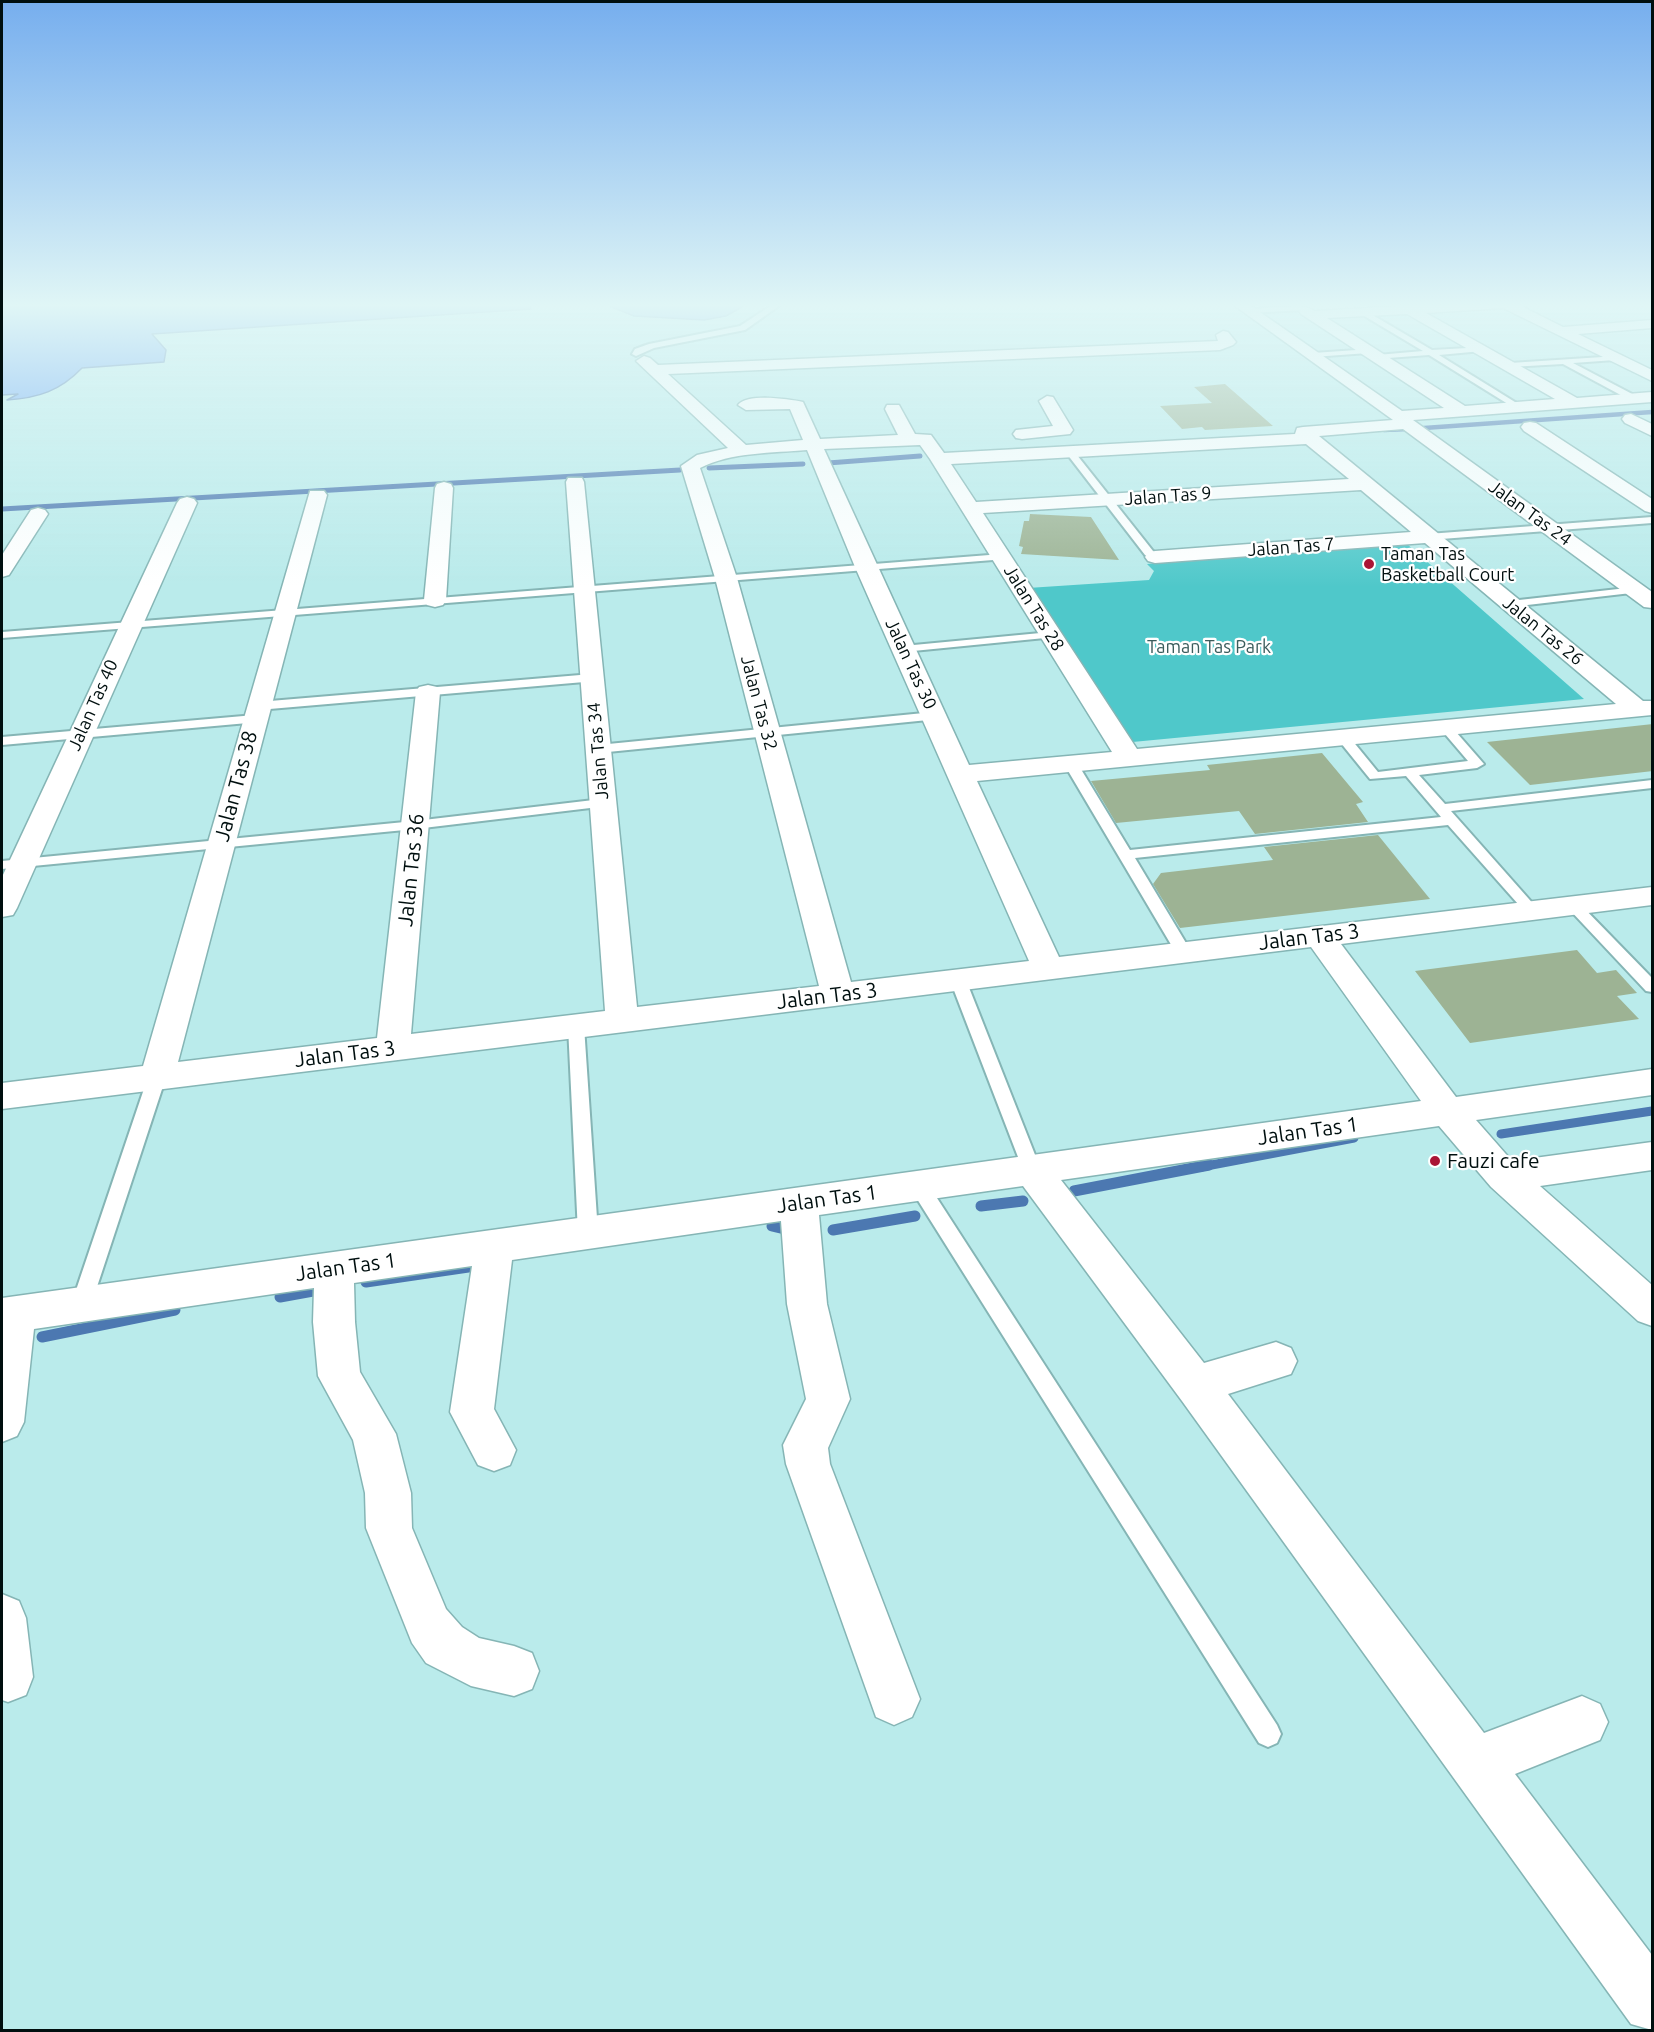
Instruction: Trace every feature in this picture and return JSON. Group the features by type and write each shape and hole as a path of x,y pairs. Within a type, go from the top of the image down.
{"street":[{"path":"684,398 742,451 948,438"},
{"name":"Jalan Tas 24","path":"1372,398 1653,602"},
{"path":"1440,398 1461,411"},
{"path":"1565,398 1574,403"},
{"path":"1310,438 1303,431 1461,411 1637,398"},
{"path":"1004,435 1064,430 1047,401"},
{"name":"Jalan Tas 30","path":"746,405 785,403 797,406 866,567 1049,969"},
{"name":"Jalan Tas 28","path":"893,409 917,440 939,459 1129,758"},
{"path":"1631,419 1653,431"},
{"path":"1530,427 1653,507"},
{"path":"939,459 1310,438"},
{"name":"Jalan Tas 26","path":"1310,438 1510,604 1645,708"},
{"name":"Jalan Tas 32","path":"742,451 698,459 690,466 726,578 838,994"},
{"name":"Jalan Tas 34","path":"575,482 622,1020"},
{"name":"Jalan Tas 9","path":"971,508 1365,484"},
{"path":"435,600 444,488"},
{"name":"Jalan Tas 38","path":"156,1077 316,495"},
{"name":"Jalan Tas 40","path":"2,908 12,864 80,734 187,503"},
{"path":"5,558 38,514"},
{"name":"Jalan Tas 7","path":"1155,557 1428,537"},
{"name":"Jalan Tas 36","path":"393,1048 428,692"},
{"path":"962,774 1645,708"},
{"name":"Jalan Tas 3","path":"2,1096 1653,896"},
{"path":"1319,936 1447,1111 1504,1177 1653,1309"},
{"name":"Jalan Tas 1","path":"8,1315 1653,1082"},
{"path":"1504,1177 1653,1156"},
{"path":"1032,1170 1197,1387 1653,2002"},
{"path":"799,1203 807,1304 828,1399 819,1423 805,1445 808,1464 894,1699"},
{"path":"494,1246 472,1412 494,1450"},
{"path":"334,1269 334,1322 339,1376 374,1434 388,1493 389,1528 429,1626 444,1645 471,1661 514,1671"},
{"path":"2,1422 8,1315"},
{"path":"1197,1387 1219,1377 1276,1361"},
{"path":"2,1618 8,1677"},
{"path":"1475,1763 1582,1722"}],"lane":[{"path":"1504,398 1519,407"},
{"path":"1070,452 1149,553 1155,557"},
{"path":"1428,537 1653,520"},
{"path":"2,635 1002,557"},
{"path":"1510,604 1636,590"},
{"path":"903,649 1051,635"},
{"path":"2,741 80,734 428,692 592,678"},
{"path":"598,749 934,716"},
{"path":"1342,738 1375,776 1477,764 1445,727"},
{"path":"1071,764 1184,953"},
{"path":"1410,773 1531,910"},
{"path":"1443,808 1653,784"},
{"path":"12,864 415,825 602,802"},
{"path":"1126,855 1453,820"},
{"path":"1573,905 1653,987"},
{"path":"958,980 1032,1170"},
{"path":"576,1026 588,1233"},
{"path":"81,1305 156,1077"},
{"path":"919,1186 1268,1734"}],"green space":[{"name":"Taman Tas Park","path":"1407,544 1584,699 1122,743 1028,588 1149,580 1154,571 1147,564"}],"building":[{"path":"1206,398 1241,398 1273,426 1182,429 1160,406 1212,403"},
{"path":"1030,514 1091,517 1119,560 1021,554 1023,547 1019,546 1024,521 1029,521"},
{"path":"1653,724 1653,771 1530,785 1487,742"},
{"path":"1322,753 1363,802 1356,804 1368,822 1255,834 1239,811 1116,823 1091,781 1210,770 1207,765"},
{"path":"1378,835 1430,899 1180,928 1153,884 1161,873 1273,860 1264,847"},
{"path":"1577,950 1597,973 1616,970 1637,993 1617,996 1639,1019 1470,1043 1415,971"}],"waterway":[{"path":"1424,428 1652,412"},
{"path":"1384,430 1406,429"},
{"path":"828,463 920,456"},
{"path":"709,468 803,464"},
{"path":"2,509 680,470"},
{"path":"1501,1134 1652,1111"},
{"path":"1201,1167 1354,1138"},
{"path":"1074,1191 1209,1165"},
{"path":"981,1206 1023,1201"},
{"path":"833,1230 915,1216"},
{"path":"772,1226 793,1231"},
{"path":"366,1282 482,1265"},
{"path":"280,1297 324,1289"},
{"path":"42,1337 175,1310"}],"place":[{"name":"Taman Tas Basketball Court","path":"1369,564"},
{"name":"Fauzi cafe","path":"1435,1161"}]}
